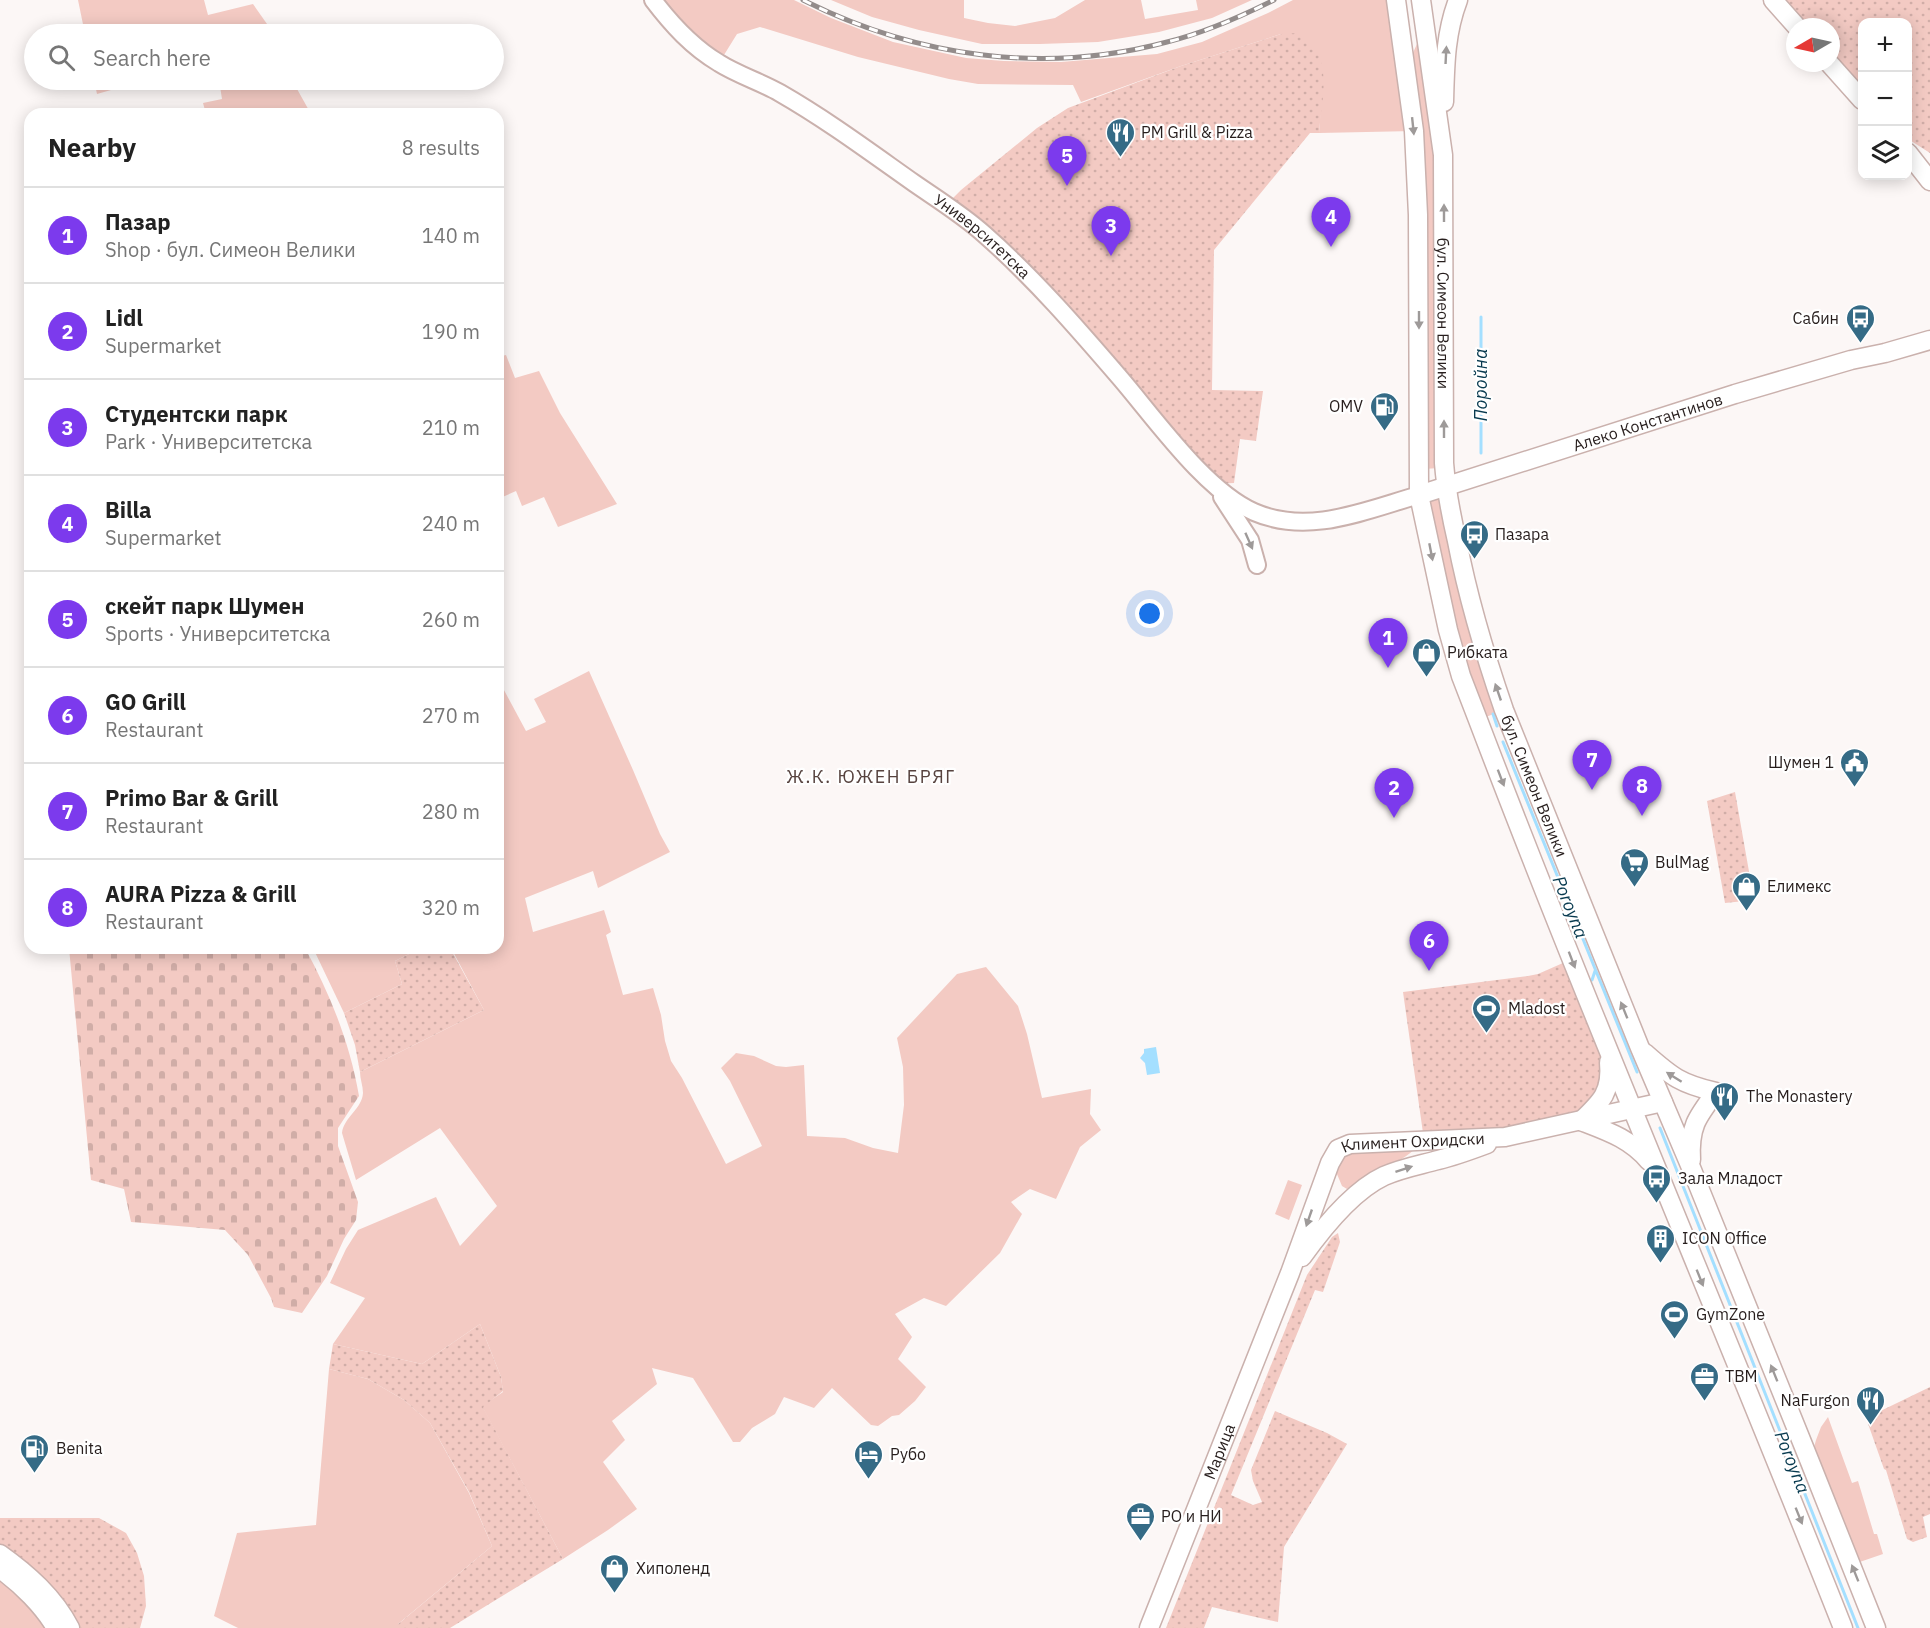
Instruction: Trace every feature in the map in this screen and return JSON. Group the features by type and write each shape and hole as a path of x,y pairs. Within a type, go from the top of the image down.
{"main road":[{"path":"1396,2 1406,12 1415,16 1422,8 1437,0"},
{"path":"1422,8 1444,11 1458,0"},
{"path":"1443,155 1446,47 1458,0"},
{"path":"1773,0 1789,18"},
{"name":"бул. Симеон Велики","path":"1396,2 1414,131 1418,215 1419,495 1436,581 1461,676 1607,1048 1843,1628"},
{"path":"1406,68 1422,8"},
{"name":"бул. Симеон Велики","path":"1422,8 1443,155 1446,488 1460,559 1488,665 1640,1048 1692,1170 1876,1628"},
{"path":"1837,72 1858,95"},
{"path":"1912,150 1930,164"},
{"path":"1912,158 1930,181"},
{"name":"Алеко Константинов","path":"1851,360 1881,345 1930,329"},
{"name":"Алеко Константинов","path":"1419,495 1714,401 1851,360 1930,340"},
{"path":"1607,1048 1610,1083 1596,1106 1581,1121 1628,1141 1642,1152 1656,1169"},
{"path":"1640,1048 1676,1079 1694,1087 1716,1092 1695,1121 1690,1142 1692,1170"},
{"name":"Климент Охридски","path":"1353,1198 1382,1177 1505,1137 1663,1102"},
{"name":"Климент Охридски","path":"1330,1164 1338,1149 1350,1143 1505,1137"},
{"name":"Марица","path":"1149,1628 1290,1273 1330,1164"},
{"name":"Марица","path":"1290,1273 1316,1238 1353,1198"},
{"path":"0,1554 22,1570 47,1594 70,1628"},
{"path":"0,1569 13,1578 33,1599 56,1628"}],"street":[{"name":"Университетска","path":"653,0 673,27 719,63 779,93 842,132 982,232 1055,305 1182,452 1213,484 1238,504 1273,519 1297,522 1320,521 1346,517 1419,495"},
{"path":"1213,484 1250,540 1257,565"}],"green space":[{"path":"78,0 204,0 208,15 253,4 267,24 83,24"},
{"path":"653,0 794,0 831,18 893,42 966,58 1061,62 1157,54 1202,42 1293,0 1396,0 1414,131 1319,133 1323,77 1281,34 1181,66 1081,102 1073,85 978,84 949,79 858,57 760,27 737,34 719,63"},
{"path":"831,0 964,0 964,18 1015,26 1055,18 1085,0 1141,0 1145,19 1198,10 1196,0 1252,0 1212,18 1159,32 1098,42 982,44 872,17"},
{"path":"1785,0 1930,0 1930,153 1912,142 1912,18 1858,18 1858,85 1840,64 1840,18 1800,18"},
{"path":"1299,33 1313,45 1322,65 1324,88 1319,133 1310,133 1214,250 1212,390 1263,391 1256,441 1240,439 1234,483 1213,484 1111,368 946,205 1037,128 1068,108 1181,66 1281,34"},
{"path":"1421,35 1439,154 1440,468 1423,469 1412,55"},
{"path":"96,90 111,90 97,94"},
{"path":"221,90 298,90 308,108 204,108 203,103 222,99"},
{"path":"506,355 515,378 539,371 560,413 617,504 558,527 544,497 522,506 516,491 504,496 504,356"},
{"path":"1446,488 1504,710 1478,720 1419,495"},
{"path":"589,671 670,852 598,888 593,871 525,898 533,932 604,910 611,932 606,935 623,995 653,988 671,1061 726,1164 762,1146 730,1081 721,1068 736,1053 754,1056 776,1066 804,1065 807,1136 845,1138 873,1148 898,1153 904,1105 903,1067 897,1038 957,974 986,967 1018,1006 1042,1098 1091,1089 1090,1114 1101,1130 1080,1147 1056,1199 1030,1189 1011,1202 1022,1214 1000,1253 946,1306 924,1298 895,1314 912,1337 898,1359 926,1387 899,1415 892,1416 878,1426 871,1425 832,1388 814,1408 784,1397 775,1414 752,1428 740,1442 733,1442 693,1378 652,1368 657,1384 612,1421 625,1440 603,1462 637,1509 563,1559 482,1406 503,1392 501,1377 480,1324 422,1364 333,1344 365,1298 330,1283 358,1230 436,1197 460,1246 497,1206 440,1128 356,1180 342,1133 343,1127 362,1099 360,1072 484,1010 454,954 504,954 504,690 526,731 546,722 534,699"},
{"path":"1735,792 1754,900 1725,903 1707,801"},
{"path":"70,954 308,954 338,1019 355,1076 359,1096 338,1128 338,1146 358,1202 356,1220 344,1239 327,1276 302,1313 274,1307 248,1255 225,1230 131,1222 124,1189 91,1180"},
{"path":"316,954 409,954 395,961 402,984 344,1013"},
{"path":"409,954 453,954 484,1010 360,1072 355,1045 344,1013 402,984 395,961"},
{"path":"1572,959 1607,1048 1596,1106 1505,1137 1423,1133 1403,992 1528,976"},
{"path":"1415,1149 1399,1161 1347,1189 1342,1186 1334,1167 1345,1150"},
{"path":"1288,1180 1302,1185 1289,1220 1275,1214"},
{"path":"1338,1233 1340,1242 1323,1292 1315,1290 1231,1495 1253,1505 1262,1502 1251,1470 1275,1411 1347,1444 1284,1547 1278,1622 1212,1607 1204,1628 1166,1628 1307,1275 1332,1237"},
{"path":"480,1324 501,1377 503,1391 483,1407 563,1559 450,1628 398,1628 397,1625 492,1546 469,1492 430,1423 404,1400 368,1379 329,1369 333,1344 422,1364"},
{"path":"329,1369 368,1379 404,1400 430,1423 469,1493 492,1546 398,1624 399,1628 238,1628 214,1616 237,1533 316,1525"},
{"path":"1930,1387 1930,1514 1923,1517 1927,1537 1913,1542 1907,1539 1886,1470 1866,1418"},
{"path":"1828,1417 1852,1483 1858,1481 1874,1534 1877,1534 1883,1554 1851,1565 1810,1462 1821,1427"},
{"path":"0,1518 99,1518 126,1533 137,1553 144,1576 146,1606 140,1628 70,1628 0,1554"},
{"path":"0,1569 56,1628 0,1628"}],"water":[{"path":"1156,1047 1160,1073 1147,1075 1145,1063 1140,1058 1144,1049"}],"waterway":[{"name":"Поройна","path":"1481,317 1481,453"},
{"path":"1493,714 1497,726"},
{"name":"Poroyna","path":"1503,742 1637,1072"},
{"name":"Poroyna","path":"1592,980 1595,971"},
{"name":"Poroyna","path":"1660,1128 1858,1628"}],"railway":[{"path":"803,0 846,20 935,47 981,55 1028,58 1074,57 1121,52 1167,42 1222,24 1274,0"}],"place":[{"name":"PM Grill & Pizza","path":"1120,158"},
{"name":"скейт парк Шумен","path":"1067,186"},
{"name":"Billa","path":"1331,247"},
{"name":"Студентски парк","path":"1111,256"},
{"name":"Сабин","path":"1860,344"},
{"name":"OMV","path":"1384,432"},
{"name":"Пазара","path":"1474,560"},
{"name":"Пазар","path":"1388,668"},
{"name":"Рибката","path":"1426,678"},
{"name":"Шумен 1","path":"1855,788"},
{"name":"Primo Bar & Grill","path":"1592,790"},
{"name":"AURA Pizza & Grill","path":"1642,816"},
{"name":"Lidl","path":"1394,818"},
{"name":"BulMag","path":"1634,888"},
{"name":"Елимекс","path":"1746,912"},
{"name":"GO Grill","path":"1429,971"},
{"name":"Mladost","path":"1487,1034"},
{"name":"The Monastery","path":"1725,1122"},
{"name":"Зала Младост","path":"1657,1204"},
{"name":"ICON Office","path":"1661,1264"},
{"name":"GymZone","path":"1675,1340"},
{"name":"ТВМ","path":"1704,1402"},
{"name":"NaFurgon","path":"1871,1426"},
{"name":"Benita","path":"35,1474"},
{"name":"Рубо","path":"869,1480"},
{"name":"РО и НИ","path":"1140,1542"},
{"name":"Хиполенд","path":"615,1594"}],"district":[{"name":"Ж.К. ЮЖЕН БРЯГ","path":"871,777"}]}
